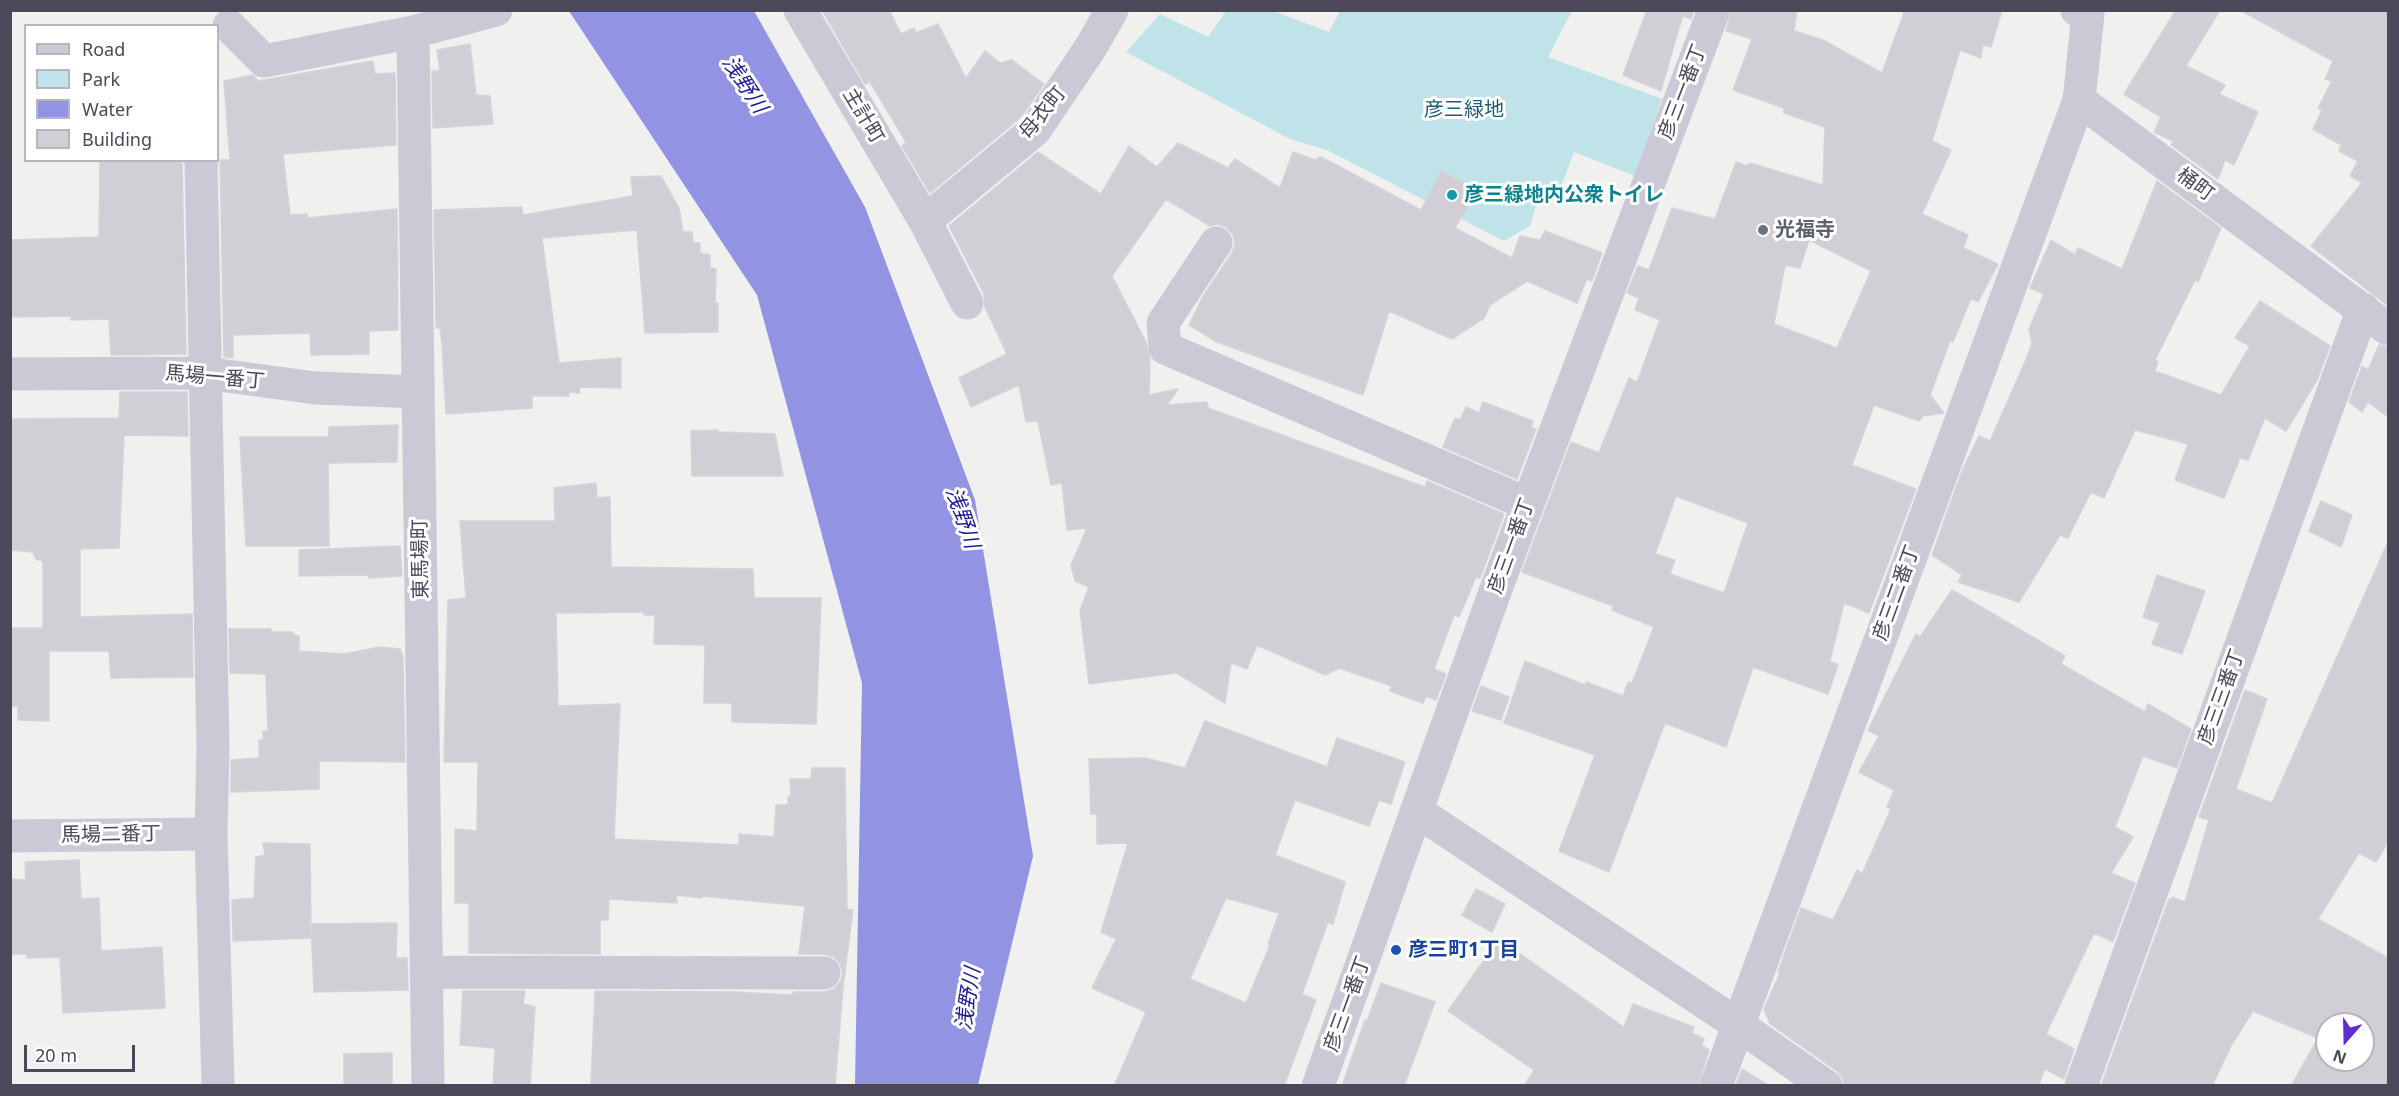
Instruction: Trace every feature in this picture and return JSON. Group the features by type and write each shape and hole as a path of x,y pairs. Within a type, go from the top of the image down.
{"street":[{"path":"224,30 264,61 413,32 496,10"},
{"name":"主計町","path":"800,10 926,221 967,303"},
{"name":"母衣町","path":"926,221 1035,130 1091,47 1112,10"},
{"name":"彦三一番丁","path":"1318,1086 1528,504 1714,10"},
{"path":"2077,10 2088,14 2079,100"},
{"name":"東馬場町","path":"413,32 428,1086"},
{"name":"桶町","path":"2079,100 2388,329"},
{"name":"彦三二番丁","path":"1716,1086 2079,100"},
{"path":"201,162 213,748 211,834 218,1086"},
{"path":"1216,243 1163,323 1165,348 1528,504"},
{"name":"彦三三番丁","path":"2081,1086 2363,309"},
{"name":"馬場一番丁","path":"10,374 204,373 316,388 418,392"},
{"path":"1418,812 1737,1024 1826,1086"},
{"name":"馬場二番丁","path":"10,836 211,834"},
{"path":"427,972 824,973"}],"green space":[{"name":"彦三緑地","path":"1226,11 1273,11 1329,32 1340,11 1572,11 1548,57 1662,99 1635,176 1574,152 1559,192 1541,189 1530,226 1504,241 1327,150 1290,139 1126,52 1160,14 1208,37"}],"water":[{"name":"浅野川","path":"569,11 754,11 865,207 975,500 1033,856 978,1085 855,1085 862,683 757,295"}],"building":[{"path":"822,10 889,10 901,34 914,28 916,33 938,24 966,78 985,51 1000,63 1012,60 1044,84 1021,117 930,193 902,146 906,142 870,82 865,84"},
{"path":"1647,10 1694,10 1691,19 1683,14 1661,91 1623,75"},
{"path":"1732,10 1797,10 1794,31 1823,40 1882,73 1905,10 2002,10 1991,47 1983,45 1981,58 1960,50 1932,141 1951,150 1922,214 1968,235 1963,248 1998,264 1978,302 1971,298 1953,342 1950,341 1930,395 1944,413 1923,416 1919,421 1874,405 1852,465 1916,489 1869,613 1844,603 1830,661 1838,665 1828,694 1753,667 1726,747 1665,723 1609,872 1559,851 1595,755 1504,723 1525,661 1585,685 1586,682 1623,696 1628,682 1632,683 1654,627 1612,610 1613,606 1522,572 1571,442 1599,453 1629,378 1637,382 1660,320 1635,310 1639,298 1627,293 1638,266 1649,270 1672,208 1715,219 1736,162 1747,166 1750,163 1823,185 1825,127 1784,113 1784,108 1733,90 1752,39 1726,31","holes":["1809,240 1871,271 1837,348 1774,324 1785,265 1800,268","1676,496 1748,523 1724,593 1670,574 1675,560 1655,554"]},
{"path":"2176,10 2220,10 2186,66 2225,85 2219,94 2258,112 2234,165 2225,160 2218,179 2171,145 2173,141 2154,132 2161,117 2124,94"},
{"path":"2240,10 2388,10 2388,306 2311,246 2362,183 2350,176 2358,161 2339,151 2341,145 2313,129 2322,110 2318,108 2332,81 2325,79 2333,61"},
{"path":"470,44 476,95 490,96 493,124 433,128 432,71 440,71 437,50"},
{"path":"373,61 375,74 395,73 396,145 283,154 290,215 307,214 307,218 397,209 398,330 369,331 369,354 311,355 310,333 233,335 233,358 224,357 220,160 230,160 224,81 253,75 258,81"},
{"path":"1178,143 1228,168 1235,159 1280,188 1293,152 1315,160 1321,157 1421,210 1441,171 1477,190 1455,228 1512,258 1520,236 1540,240 1545,231 1602,253 1592,281 1587,279 1577,303 1527,281 1490,305 1484,318 1452,339 1389,311 1363,395 1217,342 1189,325 1202,298 1232,253 1235,244 1233,235 1226,227 1218,224 1210,226 1166,199 1112,276 1146,342 1150,359 1149,395 1178,389 1167,405 1207,402 1208,408 1425,487 1427,481 1504,514 1480,578 1476,577 1459,617 1454,615 1434,669 1446,674 1436,700 1426,696 1423,703 1390,691 1392,686 1339,668 1325,675 1257,645 1247,669 1231,663 1225,703 1177,673 1089,684 1080,610 1089,587 1075,581 1071,565 1087,528 1067,530 1062,483 1051,485 1038,421 1026,422 1019,385 971,407 959,378 1007,354 985,307 984,294 949,226 1038,152 1101,194 1129,146 1157,167"},
{"path":"100,162 182,162 186,354 111,355 109,319 71,320 71,316 10,317 10,240 99,237"},
{"path":"661,176 679,208 683,232 692,232 693,242 700,243 700,253 710,255 710,267 716,269 715,303 718,303 718,332 645,333 637,230 542,238 559,363 621,358 621,388 579,387 580,393 568,392 569,396 532,396 532,408 446,414 442,344 440,328 436,328 434,210 522,207 523,215 633,196 631,177"},
{"path":"2157,181 2221,228 2198,282 2195,280 2155,360 2158,362 2155,371 2221,395 2250,346 2235,338 2260,301 2330,346 2317,380 2286,431 2265,418 2248,460 2240,458 2224,498 2175,480 2188,444 2135,430 2104,498 2091,492 2068,538 2060,535 2019,602 1958,582 1962,575 1932,555 1962,471 1979,436 1990,441 2028,355 2032,343 2029,329 2044,294 2030,288 2051,240 2075,255 2078,248 2122,269"},
{"path":"2379,345 2388,347 2388,417 2368,402 2362,412 2349,402 2362,366 2368,370"},
{"path":"120,392 187,392 188,436 124,435 119,548 80,549 80,617 192,614 193,677 111,678 109,651 49,651 49,721 18,720 18,706 10,706 10,628 43,628 43,561 36,559 33,552 10,550 10,419 119,418"},
{"path":"1483,402 1533,421 1531,428 1536,429 1517,479 1443,447 1455,418 1460,420 1466,407 1479,413"},
{"path":"398,425 397,462 328,463 329,546 246,546 240,437 328,437 328,447 329,427"},
{"path":"718,430 719,432 775,434 783,476 692,476 691,431"},
{"path":"596,483 597,498 610,497 611,567 753,569 754,598 821,598 816,724 732,722 732,703 704,703 705,645 654,644 655,615 644,615 644,612 556,613 558,706 620,704 614,839 739,845 739,834 774,837 776,805 788,805 788,796 791,796 790,779 811,779 812,768 845,768 847,909 853,910 843,987 835,1086 643,1086 591,1083 595,991 735,992 791,995 794,992 824,992 834,989 843,974 840,964 834,957 824,954 799,954 805,906 676,895 677,903 609,899 608,920 600,920 600,954 469,953 469,903 455,903 455,829 477,831 478,762 444,762 448,600 466,598 460,521 555,521 554,488"},
{"path":"2321,501 2352,515 2341,547 2309,531"},
{"path":"2388,542 2388,842 2376,862 2359,853 2318,919 2388,958 2388,1086 2291,1086 2315,1043 2315,1072 2375,1072 2375,1012 2315,1012 2315,1037 2253,1011 2232,1044 2212,1086 2101,1086 2169,899 2171,900 2172,897 2185,902 2209,820 2199,817 2245,690 2267,699 2236,789 2272,803"},
{"path":"400,546 402,576 369,578 368,575 299,576 299,550"},
{"path":"2157,575 2205,591 2182,654 2152,644 2160,623 2143,617"},
{"path":"1952,590 2065,656 2061,664 2145,712 2148,704 2191,729 2177,768 2143,756 2115,827 2133,837 2111,873 2135,883 2113,942 2094,933 2046,1034 2074,1049 2064,1079 2045,1069 2038,1086 1844,1086 1843,1078 1837,1071 1770,1024 1764,1009 1780,973 1778,972 1801,908 1833,920 1857,870 1862,874 1891,809 1887,807 1894,790 1859,772 1879,736 1868,730 1916,634 1920,637"},
{"path":"229,629 271,629 271,632 293,632 293,635 299,636 299,651 344,654 380,647 400,649 403,658 405,762 319,761 319,789 231,792 231,760 259,758 259,740 263,740 263,731 268,731 266,674 230,673"},
{"path":"1481,686 1509,697 1501,720 1472,711"},
{"path":"1205,721 1327,767 1337,738 1405,762 1391,804 1379,800 1369,826 1295,800 1275,855 1345,882 1333,924 1328,922 1302,994 1316,1000 1284,1086 1114,1086 1146,1012 1092,988 1116,939 1101,932 1128,843 1097,844 1097,814 1091,814 1089,759 1145,758 1185,768","holes":["1226,898 1279,913 1268,944 1270,945 1246,1003 1190,979"]},
{"path":"263,843 310,844 311,938 233,941 232,900 254,898 256,857 265,855"},
{"path":"79,860 81,899 99,898 101,951 162,947 165,1008 63,1013 60,957 27,958 27,954 10,954 10,879 26,880 25,862"},
{"path":"1476,889 1505,904 1492,932 1462,915"},
{"path":"397,923 396,958 407,958 408,990 314,992 311,924"},
{"path":"1499,939 1624,1027 1633,1004 1694,1027 1692,1033 1704,1039 1702,1045 1709,1050 1698,1086 1524,1086 1534,1070 1448,1011"},
{"path":"1381,983 1435,1002 1404,1086 1342,1086 1365,1020 1367,1021"},
{"path":"463,991 525,991 523,1004 535,1007 530,1086 493,1086 495,1048 460,1045"},
{"path":"392,1053 392,1086 344,1086 344,1054"},
{"path":"1742,1069 1769,1086 1736,1086"}],"place":[{"name":"彦三緑地内公衆トイレ","path":"1452,195"},
{"name":"光福寺","path":"1763,230"},
{"name":"彦三町1丁目","path":"1396,950"}]}
